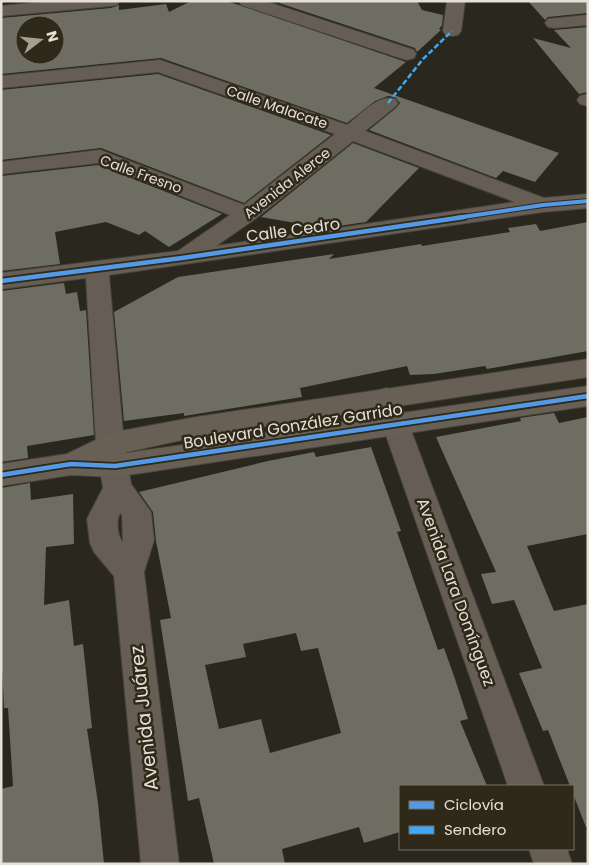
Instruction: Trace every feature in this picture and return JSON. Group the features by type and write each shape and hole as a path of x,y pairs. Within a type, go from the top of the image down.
{"street":[{"path":"1,11 110,1"},
{"path":"247,1 407,54"},
{"path":"452,31 456,1"},
{"path":"554,23 588,20"},
{"name":"Calle Malacate","path":"1,82 160,66 351,133 543,205"},
{"name":"Avenida Alerce","path":"182,258 248,214 388,103"},
{"name":"Calle Fresno","path":"1,168 100,156 248,214"},
{"name":"Calle Cedro","path":"1,281 182,258 543,205 588,201"},
{"path":"97,269 114,466"},
{"name":"Boulevard González Garrido","path":"1,475 71,464 114,466 390,411 588,368"},
{"name":"Boulevard González Garrido","path":"390,411 588,396"},
{"name":"Avenida Lara Domínguez","path":"390,411 526,785"},
{"name":"Avenida Juárez","path":"114,466 102,519 105,543 129,572 160,864"},
{"path":"548,850 554,864"}],"building":[{"path":"191,1 226,1 406,62 374,88 559,153 535,182 503,171 496,178 369,130 400,103 395,97 388,96 375,101 347,123 161,58 1,74 1,18 15,17 15,65 65,65 65,15 34,15 111,8 119,5 119,10 166,4 169,12"},
{"path":"282,1 417,1 422,10 443,15 442,25 439,29 441,30 417,52 415,48 279,3"},
{"path":"528,1 588,1 588,13 548,17 545,20"},
{"path":"588,27 588,92 579,94 533,38 571,48 554,30"},
{"path":"158,74 331,135 244,203 101,148 1,160 1,90"},
{"path":"353,143 419,168 366,222 324,228 261,217"},
{"path":"98,165 222,214 169,247 145,231 139,235 106,222 55,232 60,264 1,271 1,176"},
{"path":"588,222 588,351 487,369 485,366 434,374 410,375 407,366 300,388 302,397 184,416 184,413 124,421 114,312 178,277 334,254 329,259 421,244 422,246 510,232 508,228 536,224 540,231"},
{"path":"64,283 66,294 77,292 80,311 86,310 94,435 27,446 28,458 1,462 1,291"},
{"path":"554,413 559,423 588,417 588,534 527,546 554,611 588,604 588,827 586,827 574,797 574,785 570,785 548,730 543,731 519,673 542,668 514,600 492,604 481,574 496,572 436,437 521,421 520,418"},
{"path":"371,447 401,531 397,532 438,650 444,648 468,719 460,721 487,785 399,785 399,832 364,843 359,827 282,849 285,864 214,864 199,798 188,801 160,620 171,618 156,541 153,512 139,492 314,452 316,457","holes":["296,633 301,651 318,648 341,733 270,753 261,719 219,729 205,665 246,657 243,644"]},
{"path":"30,483 31,500 73,494 74,544 46,547 44,605 69,600 74,646 83,644 92,728 87,729 98,803 104,864 1,864 1,789 13,786 8,708 4,708 1,643 1,488"}],"marked path":[{"path":"388,103 423,59 452,31"}],"cycle path":[{"path":"1,281 182,258 543,205 588,201"},
{"path":"1,475 71,464 115,466 588,396"}]}
